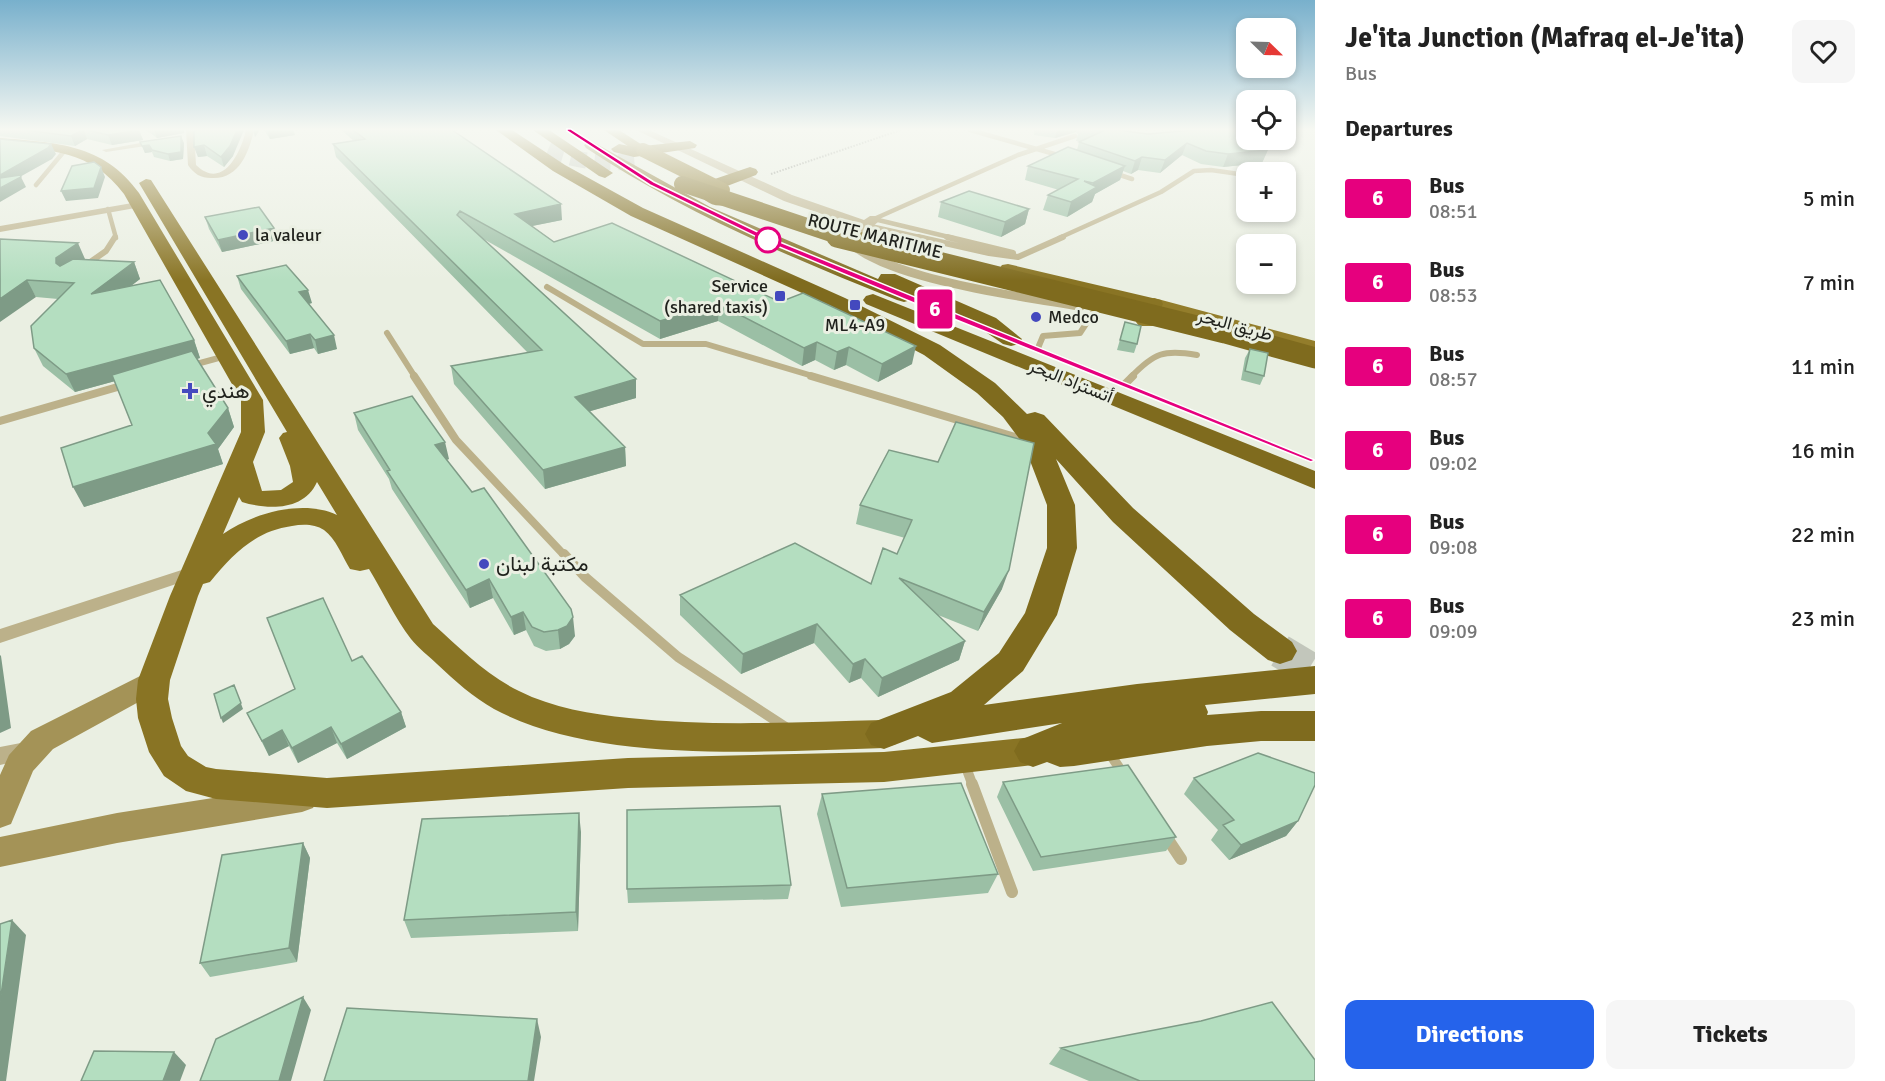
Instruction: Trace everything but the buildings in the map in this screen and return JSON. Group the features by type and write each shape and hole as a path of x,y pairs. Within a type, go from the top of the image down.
{"highway":[{"path":"122,180 252,400 253,432 189,584 154,680 152,699 155,718 166,752 176,766 198,780 216,784 327,793 628,773 884,767 1034,751 1106,748 1170,735 1231,728 1315,726"},
{"path":"144,180 272,385 422,632"},
{"path":"581,180 638,212 829,298 933,350 986,388 1012,412 1037,444 1061,505 1062,548 1041,615 1011,662 964,702 884,734"},
{"name":"أتستراد البحر","path":"619,180 649,198 806,272 1315,481"},
{"name":"أتستراد البحر","path":"648,180 740,227 1011,339 1315,460"},
{"path":"672,180 830,235 1226,333 1315,358"},
{"name":"ROUTE MARITIME","path":"701,180 826,226 1150,313"},
{"path":"729,180 707,186 703,189 704,193 988,323 1011,339"},
{"path":"806,272 933,350 994,384 1023,407 1123,515 1242,622 1280,651"},
{"path":"240,460 248,491 256,498 278,500 294,493 305,483 272,385"},
{"path":"189,584 227,545 247,531 264,524 296,517 320,518 337,527 385,599 492,692 542,716 577,724 685,736 884,734 1137,698 1315,680"},
{"path":"1034,751 1062,737 1156,717 1262,701 1315,700"}],"main road":[{"name":"طريق البحر","path":"1150,313 1315,346"},
{"path":"0,814 20,764 31,750 56,732 154,680"},
{"path":"0,852 117,828 327,793"}],"street":[{"path":"759,180 788,198 870,222"},
{"path":"765,180 870,222"},
{"path":"0,229 138,205"},
{"path":"870,222 854,234 849,243 861,253 883,263 921,275 1095,310 1150,313 1315,366"},
{"path":"0,636 189,584"},
{"path":"0,756 31,750"}],"lane":[{"path":"36,185 40,180"},
{"path":"870,222 962,180"},
{"path":"870,222 989,254 1021,256 1161,192 1179,180"},
{"path":"78,271 106,251 116,239 108,209"},
{"path":"870,222 1021,256"},
{"path":"547,287 643,344 662,347 690,342 706,344 1037,444"},
{"path":"1038,348 1043,336 1073,336 1083,332 1089,327 1095,310"},
{"path":"387,333 456,440 585,577 678,657 800,736"},
{"path":"1125,384 1157,354 1167,351 1197,355"},
{"path":"181,369 226,356"},
{"path":"0,421 136,382"},
{"path":"1106,748 1131,785"},
{"path":"963,759 1012,892"},
{"path":"1156,822 1181,860"}],"tunnel":[{"path":"1280,651 1315,672"}],"bus line":[{"name":"6","path":"648,180 731,223 917,302 1038,348 1315,460"}],"place":[{"name":"la valeur","path":"243,235"},
{"name":"Service (shared taxis)","path":"780,296"},
{"name":"ML4-A9","path":"855,305"},
{"name":"Medco","path":"1036,317"},
{"name":"هندي","path":"190,391"},
{"name":"مكتبة لبنان","path":"484,564"}]}
